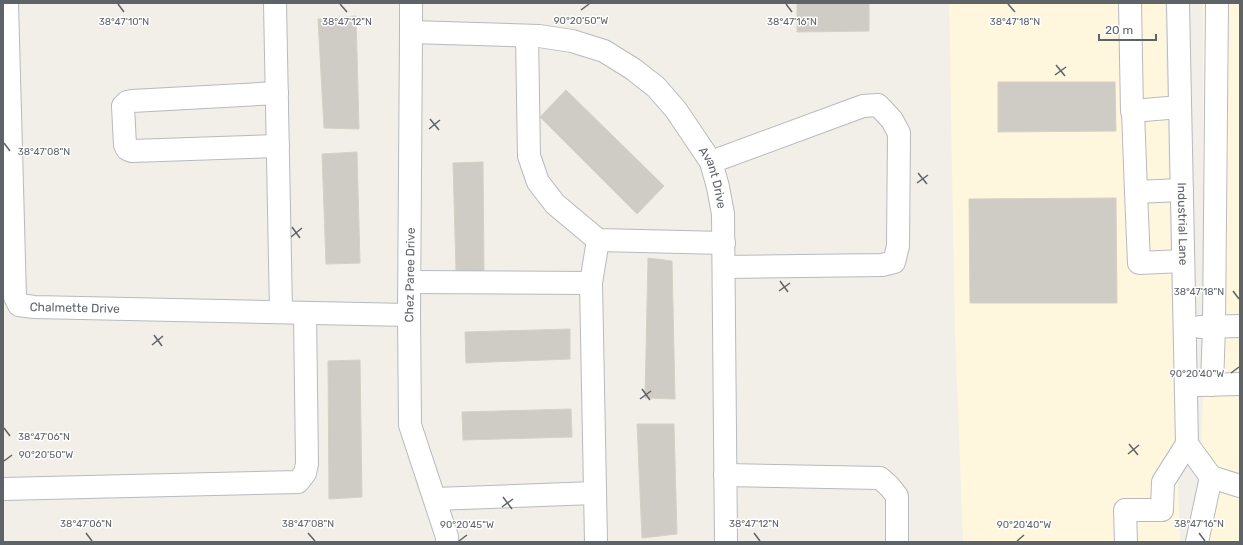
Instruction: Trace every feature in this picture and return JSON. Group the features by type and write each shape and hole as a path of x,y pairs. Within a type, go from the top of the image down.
{"street":[{"name":"Chalmette Drive","path":"7,3 9,298 19,305 34,307 409,315"},
{"path":"275,3 281,312"},
{"name":"Chez Paree Drive","path":"410,3 410,425 448,542"},
{"path":"1130,3 1132,111 1139,263 1183,261"},
{"name":"Industrial Lane","path":"1178,3 1187,444"},
{"path":"1212,385 1214,327 1217,3"},
{"name":"Avant Drive","path":"411,32 539,36 572,41 604,51 633,68 656,87 676,110 711,162 723,214 726,542"},
{"path":"527,36 529,156 538,182 555,204 598,240 724,243"},
{"path":"277,93 132,101 127,102 123,106 125,145 127,149 132,151 278,146"},
{"path":"711,162 863,106 878,105 892,120 899,133 898,246 894,262 882,265 724,267"},
{"path":"1133,111 1180,107"},
{"path":"1136,192 1182,190"},
{"path":"596,542 591,283 598,240"},
{"path":"410,282 591,283"},
{"path":"3,489 298,482 305,473 306,464 305,312"},
{"path":"1185,328 1240,326"},
{"path":"1186,386 1240,384"},
{"path":"1126,542 1125,510 1162,510 1163,482 1187,444 1211,477 1240,486"},
{"path":"725,475 880,478 897,496 897,542"},
{"path":"1197,542 1211,477"},
{"path":"435,499 594,493"}],"shaded area":[{"path":"949,3 1165,3 1172,315 1180,542 963,542 955,332"},
{"path":"1203,3 1240,3 1240,542 1197,542 1203,399"}],"building":[{"path":"797,3 869,3 869,31 797,32"},
{"path":"356,16 359,129 324,128 318,19"},
{"path":"998,82 1115,82 1116,131 998,132"},
{"path":"566,90 664,186 637,214 540,117"},
{"path":"357,152 360,263 326,264 322,154"},
{"path":"483,162 484,271 456,271 453,163"},
{"path":"1116,198 1117,303 970,303 969,199"},
{"path":"648,258 672,261 675,399 645,398"},
{"path":"570,329 570,359 466,363 465,332"},
{"path":"360,360 362,497 329,499 328,361"},
{"path":"571,409 572,437 463,440 462,412"},
{"path":"637,424 674,424 677,534 642,538"}]}
